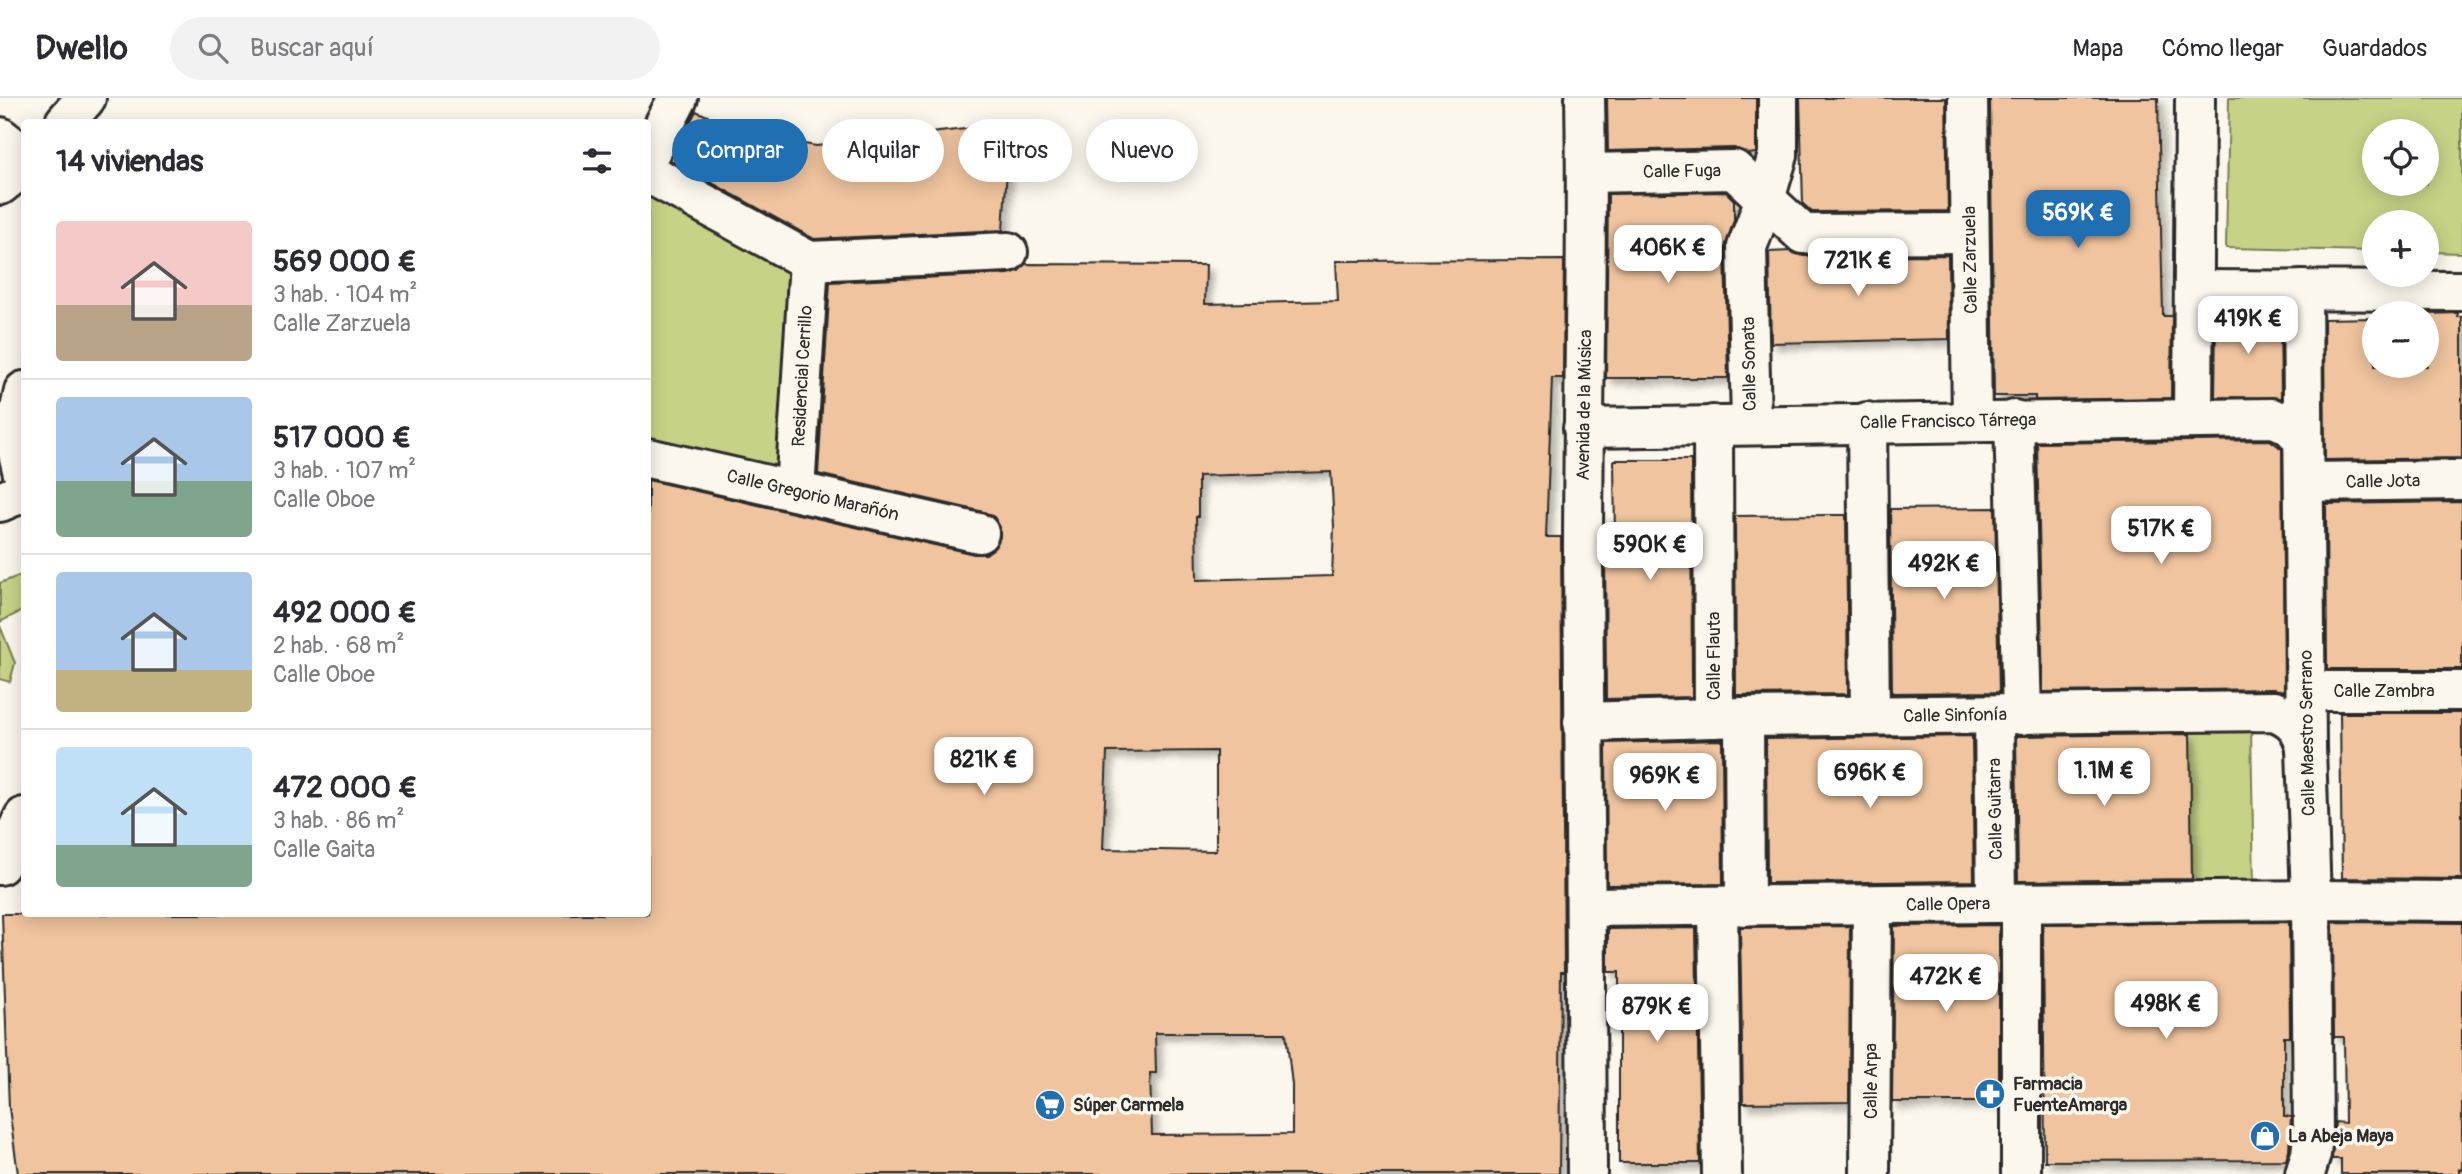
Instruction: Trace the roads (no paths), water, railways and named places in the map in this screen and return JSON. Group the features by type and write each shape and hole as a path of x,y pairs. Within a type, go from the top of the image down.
{"street":[{"path":"68,119 86,98"},
{"path":"651,150 678,98"},
{"name":"Avenida de la Música","path":"1586,98 1583,428 1587,1174"},
{"name":"Calle Sonata","path":"1751,424 1747,247 1778,155 1778,98"},
{"name":"Calle Zarzuela","path":"1968,98 1972,421"},
{"path":"2193,418 2194,98"},
{"path":"0,137 21,154"},
{"path":"0,185 21,168"},
{"name":"Calle Fuga","path":"1587,173 1734,170 1803,234 1969,233"},
{"path":"651,175 808,261 1008,252"},
{"name":"Residencial Cerrillo","path":"795,491 808,261"},
{"path":"2194,290 2462,291"},
{"name":"Calle Maestro Serrano","path":"2302,290 2313,1135 2312,1154 2305,1174"},
{"path":"21,404 14,436 21,465"},
{"name":"Calle Francisco Tárrega","path":"1583,428 2272,418 2285,422 2296,430 2303,442"},
{"name":"Calle Guitarra","path":"2014,420 2008,715 2008,903 2021,1174"},
{"path":"1867,422 1870,716"},
{"name":"Calle Flauta","path":"1713,425 1729,718 1731,906 1722,1174"},
{"name":"Calle Gregorio Marañón","path":"651,459 979,533"},
{"name":"Calle Jota","path":"2305,482 2462,480"},
{"path":"0,502 21,493"},
{"name":"Calle Zambra","path":"2306,691 2462,691"},
{"name":"Calle Sinfonía","path":"1584,722 2274,711 2287,716 2296,724 2306,748"},
{"path":"0,865 21,823"},
{"name":"Calle Opera","path":"1586,908 2311,900 2462,901"},
{"name":"Calle Arpa","path":"1870,1174 1872,905"}],"place":[{"name":"Farmacia FuenteAmarga","path":"1990,1094"},
{"name":"Súper Carmela","path":"1050,1105"},
{"name":"La Abeja Maya","path":"2265,1136"}]}
